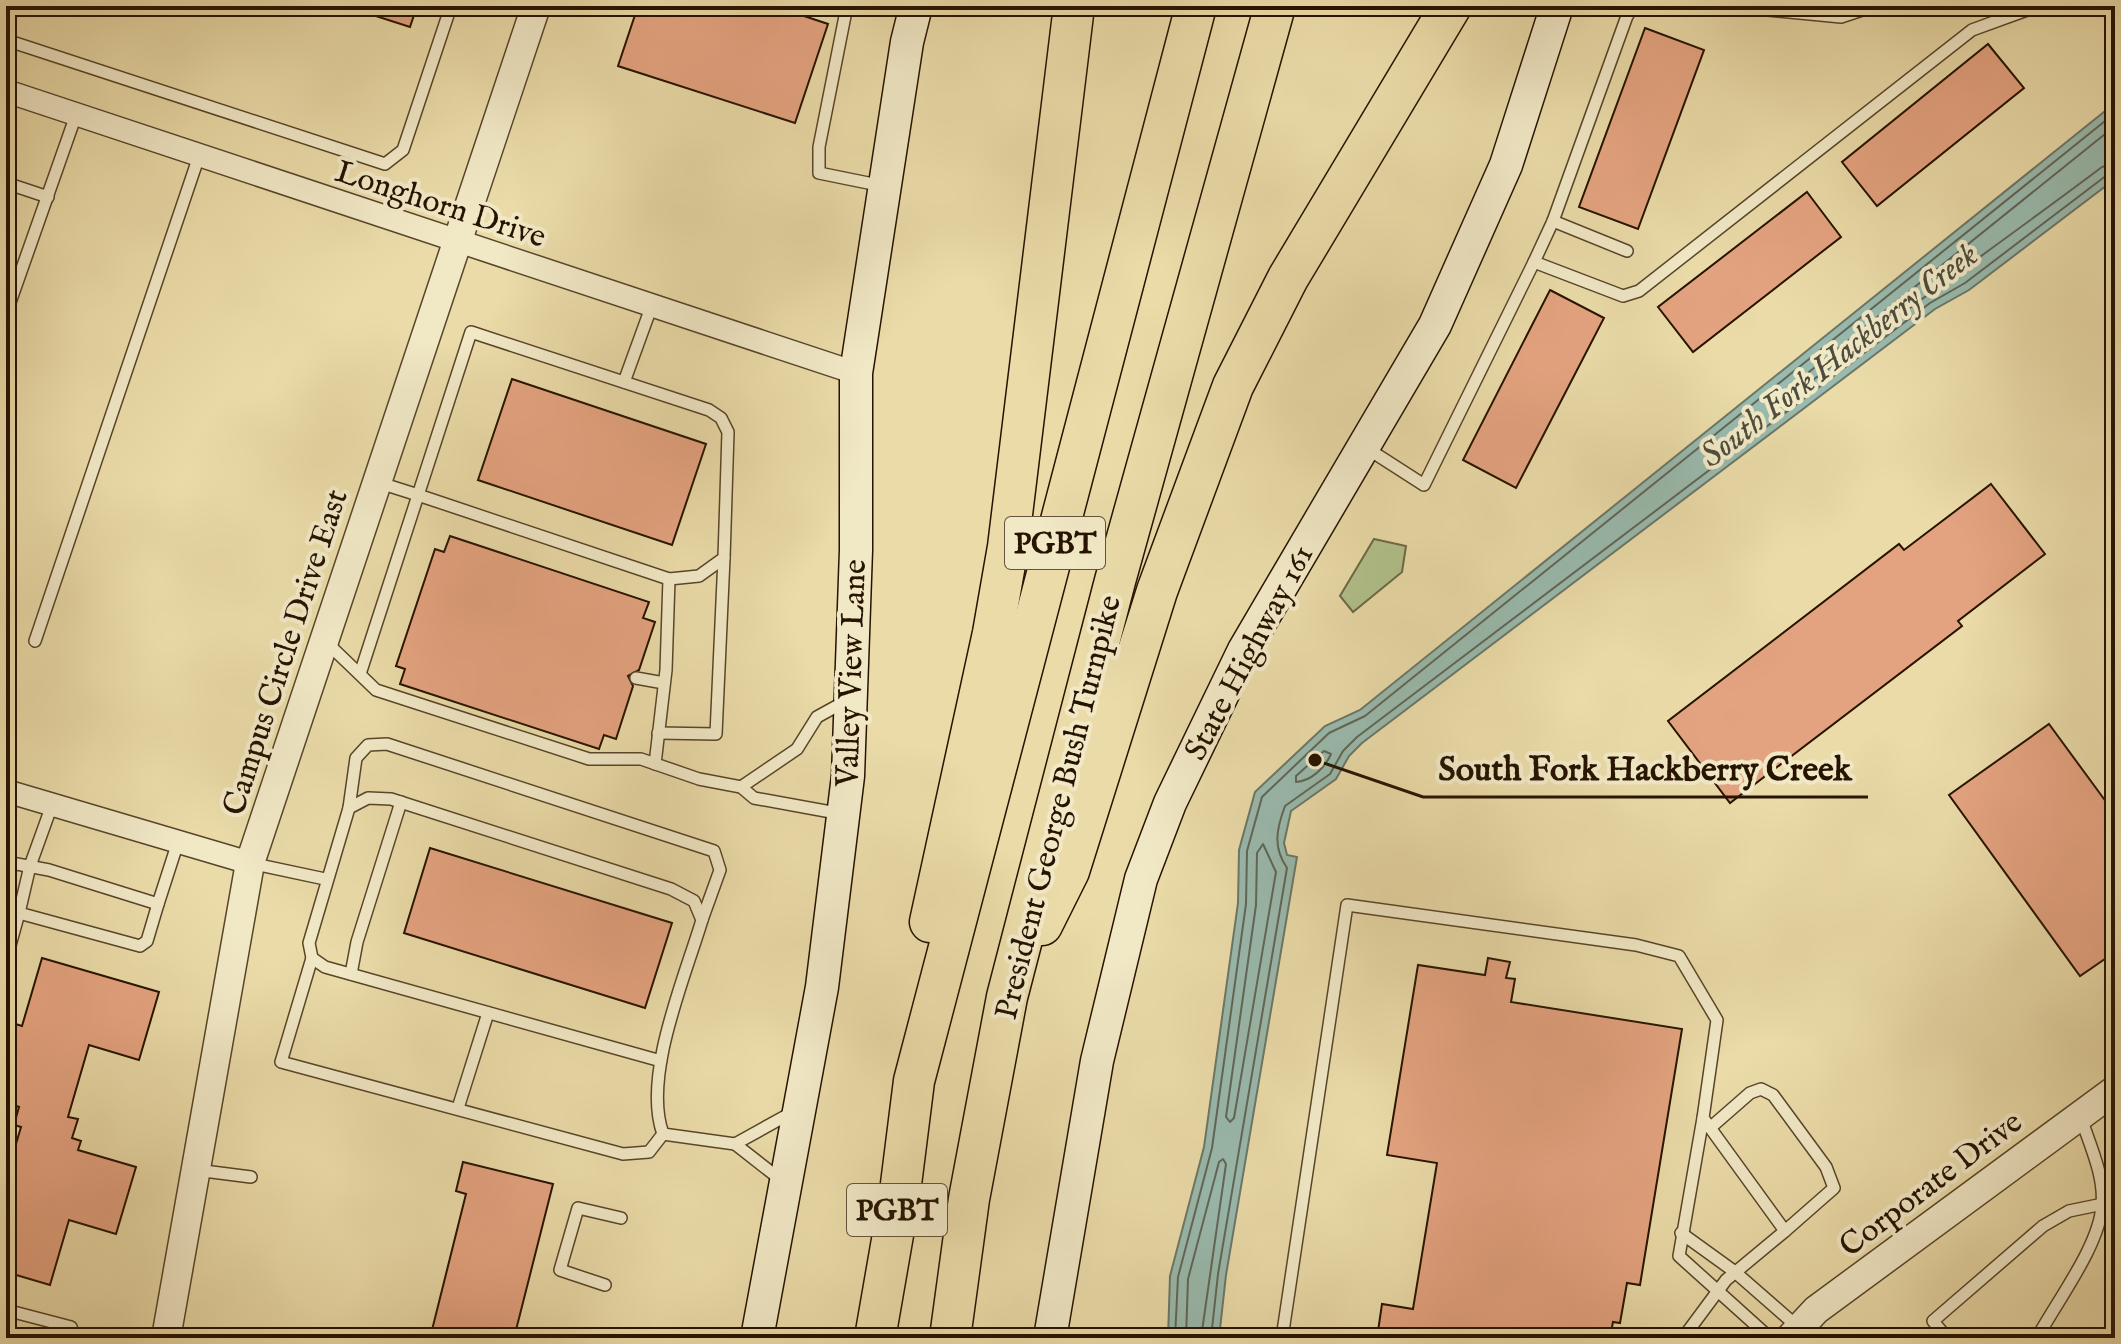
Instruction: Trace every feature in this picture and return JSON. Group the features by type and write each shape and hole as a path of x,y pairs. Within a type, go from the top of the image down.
{"highway":[{"path":"914,1081 929,927 993,633 1008,547 1074,6"},
{"name":"President George Bush Turnpike","path":"875,1338 899,1200 914,1081 1196,6"},
{"name":"President George Bush Turnpike","path":"950,1338 969,1199 1007,997 1115,581 1275,6"},
{"path":"1007,997 1069,871 1161,577 1233,386 1288,278 1451,6"}],"main road":[{"name":"Valley View Lane","path":"757,1338 822,987 844,814 851,699 856,373 883,186 916,6"},
{"name":"State Highway 161","path":"1050,1338 1097,1061 1141,879 1170,803 1225,688 1435,325 1506,165 1557,6"}],"street":[{"name":"Campus Circle Drive East","path":"166,1338 250,863 536,6"},
{"name":"Longhorn Drive","path":"6,91 456,243 856,373"},
{"path":"6,791 250,863"},
{"name":"Corporate Drive","path":"1795,1333 1816,1310 2115,1090"}],"lane":[{"path":"6,40 385,164 403,150 451,6"},
{"path":"847,6 819,147 819,173 883,186"},
{"path":"1364,446 1424,485 1553,221 1627,16 1634,6"},
{"path":"1727,6 1841,17 1874,6"},
{"path":"1534,262 1623,296 1639,291 1972,30 2038,6"},
{"path":"6,314 76,115"},
{"path":"35,641 199,156"},
{"path":"6,183 48,197"},
{"path":"1553,221 1627,251"},
{"path":"624,382 652,305"},
{"path":"360,674 471,332 709,410 721,418 728,432 716,734 658,733"},
{"path":"377,481 669,579 699,576 724,558"},
{"path":"655,764 664,683 669,579"},
{"path":"324,640 376,690 589,759 641,759 699,779 741,787 754,798 844,814"},
{"path":"636,678 664,683"},
{"path":"741,787 797,749 817,717 851,699"},
{"path":"387,744 714,851 720,870 702,920 661,1061 657,1116 663,1134 649,1152 623,1154 281,1062 312,958 309,943 325,879 349,808 356,758 368,745 387,744"},
{"path":"349,808 368,798 401,802 671,889 694,901 702,920"},
{"path":"351,974 357,942 401,802"},
{"path":"6,960 30,866 52,805"},
{"path":"19,913 140,946 147,941 178,842"},
{"path":"6,862 30,866 158,904"},
{"path":"250,863 325,879"},
{"path":"1282,1338 1347,905 1636,945 1679,956 1717,1020 1706,1123 1681,1233 1679,1256 1770,1338"},
{"path":"312,958 325,967 661,1061"},
{"path":"458,1108 488,1013"},
{"path":"1683,1338 1735,1272 1834,1188 1826,1167 1773,1095 1761,1089 1750,1093 1706,1123"},
{"path":"735,1144 799,1109"},
{"path":"2037,1338 2097,1236 2103,1204 2100,1179 2080,1115"},
{"path":"1706,1123 1785,1231"},
{"path":"663,1134 735,1144 785,1184"},
{"path":"196,1170 251,1177"},
{"path":"1947,1338 1933,1321 1944,1311 2043,1226 2069,1211 2103,1204"},
{"path":"605,1285 560,1270 578,1208 621,1218"},
{"path":"1681,1233 1735,1272 1795,1333"},
{"path":"6,1310 71,1327 75,1338"}],"green space":[{"path":"1374,539 1406,546 1402,572 1353,612 1340,596"}],"water":[{"path":"2115,103 2115,179 1969,290 1935,309 1362,743 1349,756 1336,779 1291,811 1284,843 1287,855 1297,857 1226,1275 1219,1338 1168,1338 1170,1276 1204,1147 1238,903 1239,850 1255,792 1325,726 1360,710"}],"building":[{"path":"354,6 417,6 410,27 354,9"},
{"path":"638,6 774,6 828,24 795,123 618,66"},
{"path":"1645,28 1704,50 1638,229 1579,207"},
{"path":"1988,44 2024,88 1877,206 1842,162"},
{"path":"1807,192 1841,237 1693,352 1658,307"},
{"path":"1550,290 1604,318 1516,488 1463,460"},
{"path":"512,379 706,444 672,545 478,480"},
{"path":"1991,484 2045,554 1958,621 1962,626 1730,803 1668,721 1899,544 1904,550"},
{"path":"450,536 649,602 643,618 655,622 639,670 628,676 633,686 616,739 604,735 599,749 400,684 405,669 396,666 435,549 444,552"},
{"path":"2049,724 2115,814 2115,952 2080,976 1949,795"},
{"path":"430,848 672,923 645,1008 404,933"},
{"path":"42,958 159,992 139,1060 89,1045 68,1117 78,1119 72,1138 81,1141 78,1150 136,1167 116,1234 69,1220 50,1285 6,1272 6,1178 21,1127 14,1125 19,1107 10,1104 12,1096 6,1094 6,1021 22,1026"},
{"path":"1488,958 1510,962 1506,978 1515,979 1511,1002 1682,1029 1640,1285 1627,1283 1620,1323 1613,1322 1610,1338 1377,1338 1382,1304 1413,1309 1437,1163 1387,1155 1418,965 1485,975"},
{"path":"463,1162 553,1184 514,1338 430,1338 466,1194 456,1191"}],"place":[{"name":"South Fork Hackberry Creek","path":"1315,760"}]}
